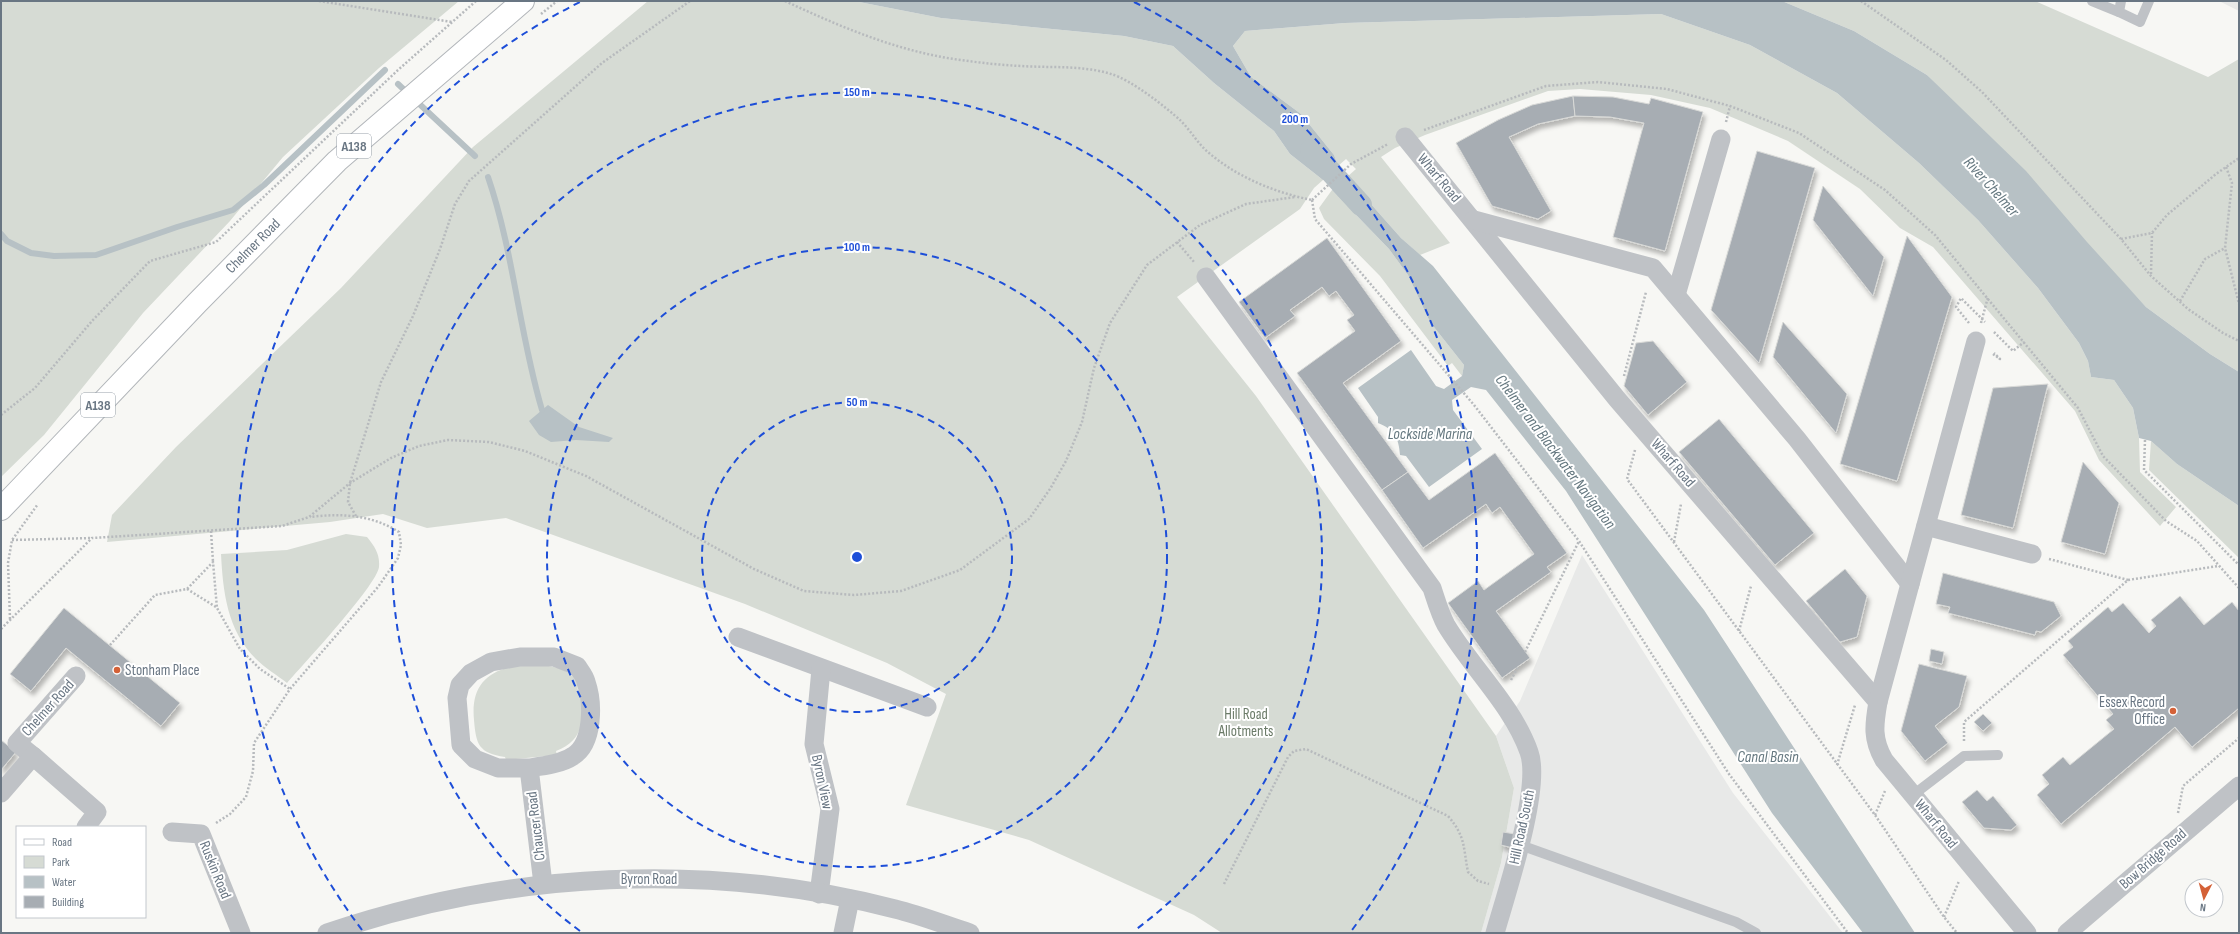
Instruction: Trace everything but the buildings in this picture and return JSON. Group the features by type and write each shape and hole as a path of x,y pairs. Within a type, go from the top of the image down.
{"main road":[{"name":"Chelmer Road","path":"1,509 196,303 337,161 523,1"}],"street":[{"name":"Wharf Road","path":"1405,137 1474,220 1617,399 1878,702"},
{"path":"1676,295 1721,140"},
{"path":"1474,220 1653,268 1797,439 1910,584"},
{"name":"Hill Road South","path":"1206,277 1432,588 1446,624 1519,729 1530,754 1531,787 1520,845 1495,933"},
{"name":"Wharf Road","path":"1976,341 1878,702 1875,717 1876,746 1895,776 1913,795 2026,933"},
{"path":"1926,526 2032,554"},
{"path":"738,637 821,669 926,706"},
{"path":"520,657 554,657 577,666 586,682 591,721 586,740 574,756 554,763 529,768 498,768 475,759 461,745 457,698 460,685 471,673 491,662 520,657"},
{"name":"Byron View","path":"819,894 830,809 814,744 821,669"},
{"name":"Chelmer Road","path":"76,676 17,743 97,812 87,826"},
{"name":"Chelmer Road","path":"1,793 33,756"},
{"name":"Chaucer Road","path":"529,768 543,884"},
{"name":"Bow Bridge Road","path":"2067,933 2239,786"},
{"name":"Ruskin Road","path":"172,832 201,834 240,933"},
{"name":"Byron Road","path":"328,933 365,920 470,894 543,884 652,878 777,887 850,899 895,909 970,933"},
{"path":"843,933 850,899"}],"lane":[{"path":"2092,1 2140,22 2149,1"},
{"path":"2119,12 2121,1"},
{"path":"1913,795 1964,756 1998,755"},
{"path":"1520,845 1736,922 1756,933"}],"path":[{"path":"319,1 452,22"},
{"path":"1,415 35,388 92,321 150,261 216,242 398,70 476,1"},
{"path":"539,16 557,1"},
{"path":"356,516 348,502 350,483 381,382 413,316 440,249 455,204 469,180 602,63 690,1"},
{"path":"785,1 865,37 913,50 960,60 1021,66 1080,68 1112,74 1150,96 1180,121 1208,152 1241,176 1295,197 1312,200"},
{"path":"1861,1 1946,60 1982,92 2121,239 2152,276 2180,301 2223,333 2239,341"},
{"path":"1312,200 1351,164 1405,137 1546,86 1598,82 1632,84 1666,89 1730,106 1800,133 1885,190 1935,235 1988,296 2078,408 2103,456 2166,521 2196,541 2239,588"},
{"path":"2121,239 2152,233 2168,215 2239,158"},
{"path":"2226,167 2232,183 2225,248 2239,304"},
{"path":"309,517 350,483 391,458 419,446 448,440 489,442 525,451 586,476 754,569 804,591 854,595 901,591 960,570 1029,519 1050,489 1066,461 1079,429 1094,368 1110,323 1147,265 1200,225 1246,204 1295,197"},
{"path":"1312,200 1316,219 1447,371 1579,541 1729,774 1848,933"},
{"path":"2152,233 2152,276"},
{"path":"1177,242 1206,277"},
{"path":"2180,301 2205,259 2225,248"},
{"path":"1617,399 1653,268"},
{"path":"1976,341 1988,296"},
{"path":"1641,426 1627,479 1837,766 1875,815 1944,917 1957,933"},
{"path":"2145,440 2144,470 2239,565"},
{"path":"1674,543 1685,478"},
{"path":"10,620 8,563 12,540 43,498"},
{"path":"12,540 92,538 282,526 309,517 337,514 356,516 387,525 399,532 401,545 398,558 378,586 290,689 254,743 252,771 246,797 230,814 201,834"},
{"path":"211,531 217,608 240,649 260,669 290,689"},
{"path":"1,629 92,538"},
{"path":"1525,652 1579,541"},
{"path":"2032,554 2128,580 2218,566"},
{"path":"110,645 155,595 188,589 213,562"},
{"path":"1739,632 1758,562"},
{"path":"1964,756 1964,722 2128,580"},
{"path":"188,589 217,608"},
{"path":"1837,766 1862,684"},
{"path":"2186,831 2178,822 2178,808 2183,786 2239,738"},
{"path":"1224,884 1288,757 1294,751 1306,750 1448,816 1459,829 1464,841 1468,872 1478,881 1507,889"},
{"path":"1944,917 1967,862"}],"shaded area":[{"path":"2219,1 2239,1 2239,11"},
{"path":"1582,555 1733,793 1843,933 1481,933 1501,863 1514,788 1496,736 1520,701"}],"green space":[{"path":"1,1 459,1 379,68 283,157 230,221 143,313 44,435 1,477"},
{"name":"Hill Road Allotments","path":"648,1 854,1 941,18 1124,36 1173,46 1214,83 1274,131 1290,154 1323,180 1314,188 1300,209 1177,297 1256,396 1496,736 1514,788 1501,863 1481,933 1222,933 1194,915 1029,840 906,805 946,694 887,663 745,604 506,518 427,528 383,514 330,522 107,542 112,515 176,447 341,288 473,147"},
{"path":"1782,1 2035,1 2208,77 2239,59 2239,372 2210,354 2146,307 1927,75 1854,31"},
{"path":"1661,14 1750,45 1837,93 1919,163 1978,220 2038,288 2079,343 2088,361 2091,377 2114,380 2133,408 2139,438 2140,472 2176,507 2160,526 2099,460 2075,411 1933,247 1900,228 1860,189 1788,141 1710,108 1651,95 1580,89 1548,91 1425,135 1395,148 1381,157 1450,243 1420,255 1401,238 1347,177 1356,169 1346,159 1338,166 1334,155 1301,114 1251,77 1233,46 1245,31 1345,23"},
{"path":"1332,190 1389,249 1408,275 1430,322 1464,365 1462,376 1452,363 1448,366 1380,276 1324,219 1319,208"},
{"path":"2151,441 2177,464 2239,506 2239,558 2149,470"},
{"path":"346,534 367,537 379,558 379,567 366,590 353,607 287,683 256,659 246,648 239,636 228,610 223,582 221,554 287,550"},
{"path":"541,665 556,667 564,670 577,681 578,692 583,692 583,711 580,727 573,741 556,751 557,755 506,760 505,757 489,753 484,750 478,742 474,720 477,691 488,678 495,673 515,666"}],"water":[{"name":"River Chelmer","path":"854,1 1782,1 1854,31 1927,75 2026,171 2087,242 2146,307 2210,354 2239,372 2239,506 2177,464 2151,441 2139,438 2133,408 2114,380 2091,377 2088,361 2079,343 2038,288 1978,220 1919,163 1837,93 1750,45 1661,14 1345,23 1245,31 1233,46 1251,77 1301,114 1334,155 1338,166 1323,180 1290,154 1274,131 1214,83 1173,46 1124,36 941,18"},
{"name":"Canal Basin","path":"1347,177 1401,238 1433,266 1704,610 1915,933 1863,933 1772,813 1566,491 1486,390 1471,387 1452,400 1453,410 1482,449 1429,487 1406,456 1400,455 1395,435 1388,428 1378,423 1378,417 1358,388 1411,350 1436,386 1444,389 1462,376 1464,365 1430,322 1408,275 1389,249 1332,190"},
{"path":"548,405 579,427 613,438 609,442 576,440 551,442 539,435 529,421"}],"waterway":[{"path":"1,234 7,241 31,253 54,256 96,255 177,227 233,210 264,185 385,70"},
{"path":"398,84 475,156"},
{"name":"Chelmer and Blackwater Navigation","path":"1311,150 1361,205"},
{"path":"488,177 504,235 534,381 542,410"}],"place":[{"name":"Stonham Place","path":"117,670"},
{"name":"Essex Record Office","path":"2173,711"}],"water label":[{"name":"Lockside Marina","path":"1430,434"}]}
